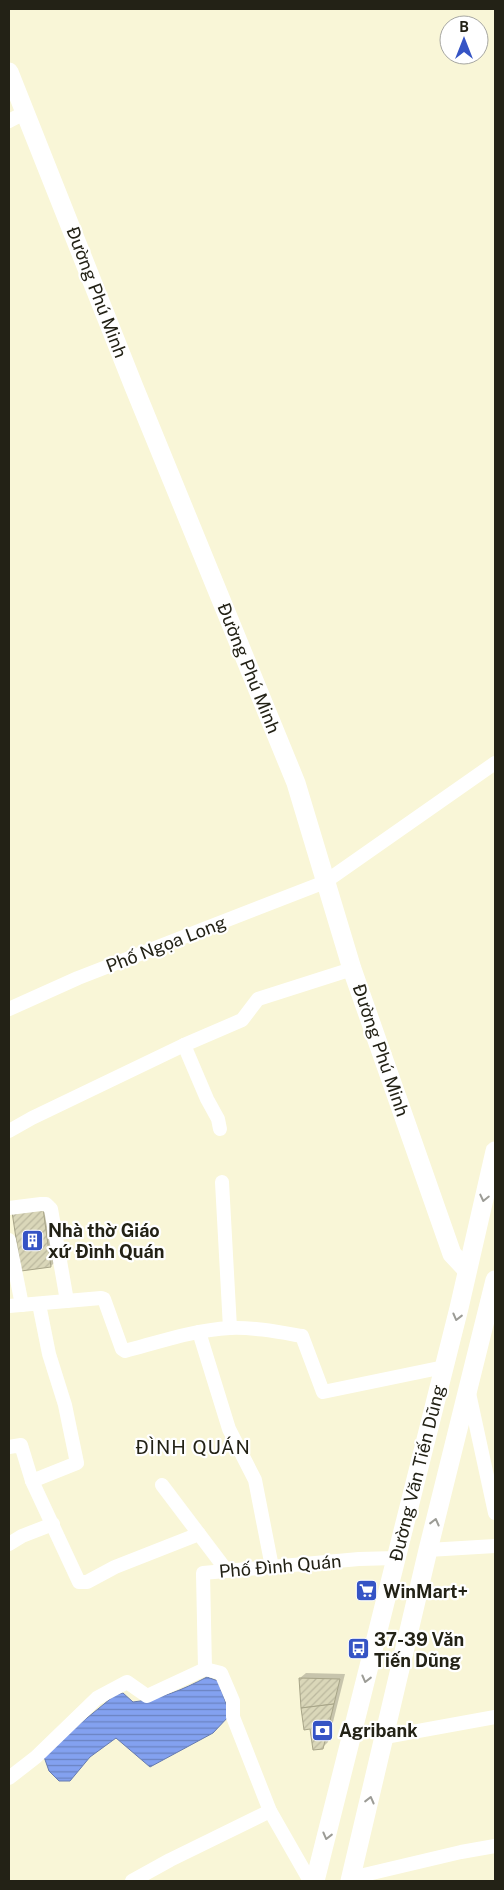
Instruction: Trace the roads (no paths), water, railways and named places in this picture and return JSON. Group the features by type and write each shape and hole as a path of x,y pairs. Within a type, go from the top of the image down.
{"main road":[{"name":"Đường Phú Minh","path":"9,72 134,387 296,783 352,969 452,1254 467,1270"},
{"name":"Đường Văn Tiến Dũng","path":"316,1881 444,1367 495,1151"},
{"name":"Đường Văn Tiến Dũng","path":"351,1880 428,1550 495,1280"}],"street":[{"path":"9,121 26,112"},
{"name":"Phố Ngọa Long","path":"9,1009 78,978 325,882 495,763"},
{"path":"9,1131 32,1118 184,1045 242,1020 258,999 352,969"},
{"path":"184,1045 218,1119 220,1129"},
{"path":"222,1182 230,1328"},
{"path":"9,1208 46,1204 51,1209 67,1301"},
{"path":"9,1240 15,1305 104,1299 122,1349 125,1351 199,1332 230,1328 272,1331 302,1336 323,1392 444,1367"},
{"path":"32,1481 77,1463 65,1405 49,1354 39,1304"},
{"path":"199,1332 229,1429 255,1480 272,1567"},
{"path":"468,1390 495,1513"},
{"path":"9,1447 21,1445 32,1481 79,1582 82,1583 115,1567 199,1534"},
{"path":"162,1484 227,1571"},
{"path":"9,1544 22,1536 53,1524"},
{"path":"428,1550 495,1546"},
{"name":"Phố Đình Quán","path":"205,1669 203,1573 359,1559 396,1558"},
{"path":"9,1778 36,1757 97,1698 127,1682 148,1696 205,1669 221,1673 233,1701 234,1717 270,1811 310,1881"},
{"path":"385,1737 495,1717"},
{"path":"132,1881 170,1860 270,1811"},
{"path":"351,1880 461,1852 495,1846"}],"water":[{"path":"207,1677 218,1681 230,1715 213,1733 150,1767 116,1738 90,1757 70,1781 59,1781 49,1771 43,1754 115,1695 123,1693 133,1702 143,1701 171,1693"}],"place":[{"name":"Nhà thờ Giáo xứ Đình Quán","path":"32,1240"},
{"name":"WinMart+","path":"367,1591"},
{"name":"37-39 Văn Tiến Dũng","path":"358,1649"},
{"name":"Agribank","path":"323,1730"}],"district":[{"name":"ĐÌNH QUÁN","path":"193,1447"}]}
